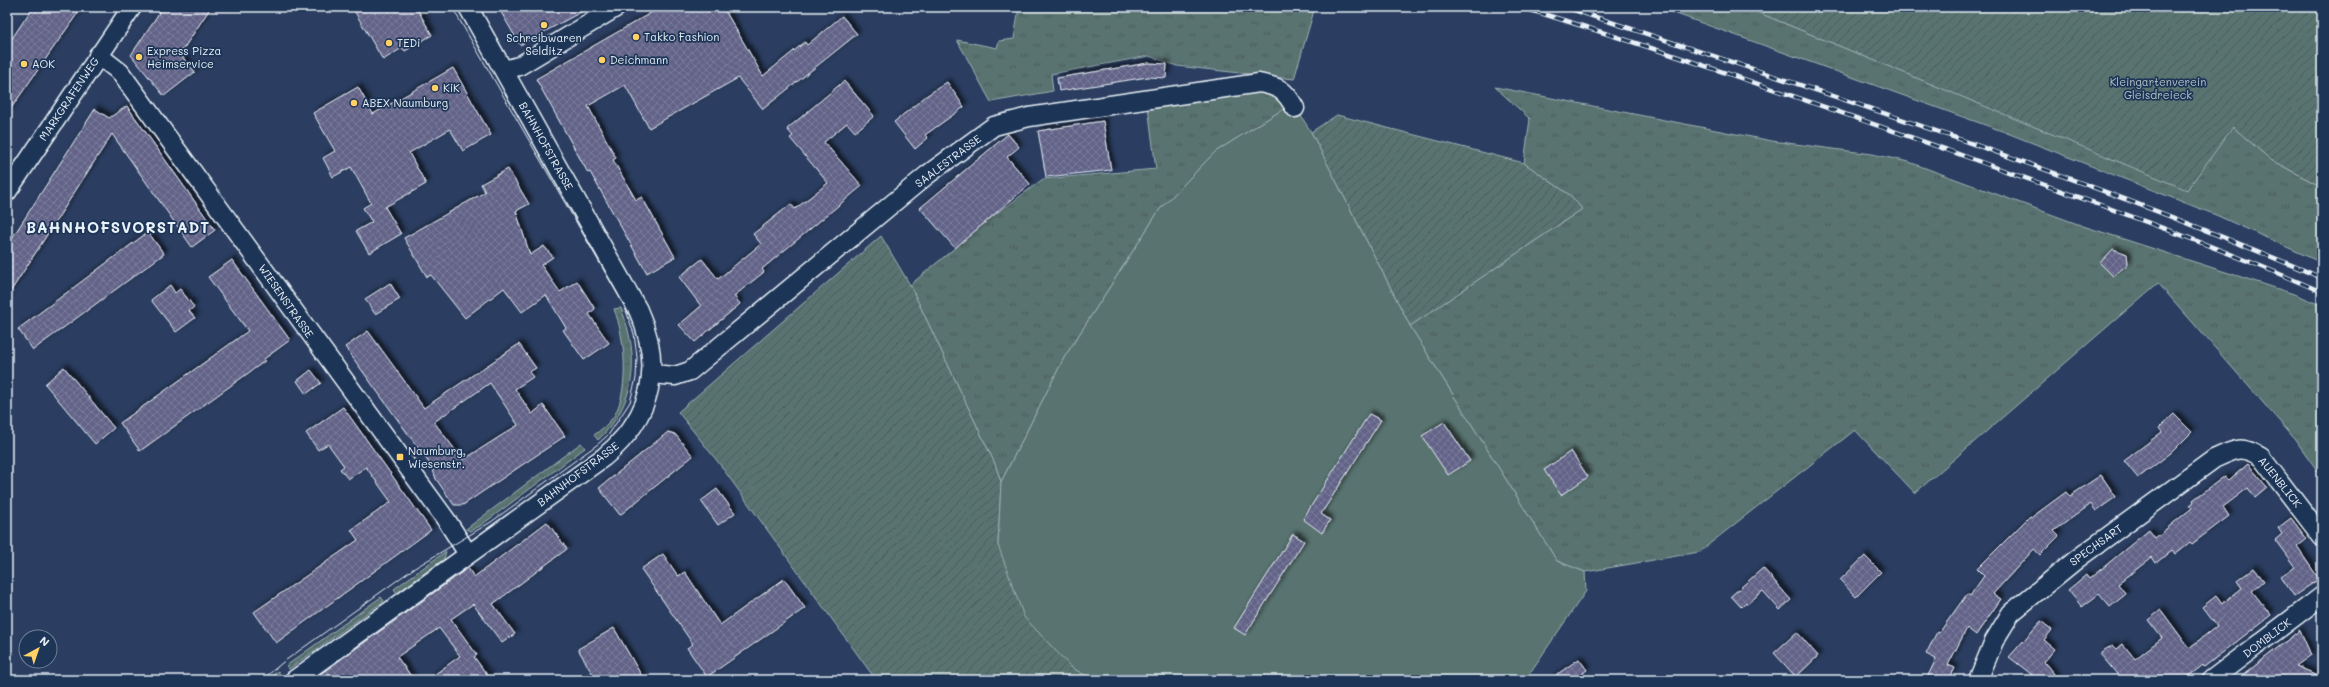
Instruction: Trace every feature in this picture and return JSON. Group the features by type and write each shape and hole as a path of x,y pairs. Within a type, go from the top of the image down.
{"street":[{"name":"MARKGRAFENWEG","path":"7,192 98,55 132,7"},
{"name":"BAHNHOFSTRASSE","path":"294,680 604,457 620,443 633,428 642,412 649,392 652,374 650,341 638,310 468,7"},
{"path":"504,70 519,66 617,7"},
{"name":"WIESENSTRASSE","path":"98,55 120,72 447,521 468,554"},
{"name":"SAALESTRASSE","path":"652,374 675,376 690,371 927,175 994,126 1029,117 1260,83 1273,86 1286,93 1295,108"},
{"name":"SPECHSART","path":"1978,680 1994,641 2011,613 2040,587 2214,459 2235,449 2249,450"},
{"name":"AUENBLICK","path":"2249,450 2261,457 2322,538"},
{"name":"DOMBLICK","path":"2211,680 2322,596"}],"green space":[{"path":"1019,7 1315,7 1294,79 1177,66 1149,56 1051,74 1053,91 991,102 957,40 997,48 999,41 1014,39"},
{"path":"1657,7 1745,7 1978,103 2233,127 2271,160 2322,187 2322,263 2216,215 2002,131"},
{"name":"Kleingartenverein Gleisdreieck","path":"1745,7 2322,7 2322,187 2271,160 2233,127 2187,190"},
{"path":"1257,87 1293,103 1215,152 1160,209 1064,358 1001,482 995,464 910,285 991,218 1043,179 1156,169 1148,107"},
{"path":"1495,87 1772,141 1872,154 1909,162 2083,226 2300,296 2322,306 2322,477 2294,438 2158,283 1915,493 1855,430 1699,552 1585,572 1557,561 1410,326 1582,209 1571,196 1524,163 1530,119"},
{"path":"1293,103 1311,132 1410,326 1557,561 1585,572 1586,591 1525,680 1093,680 1071,667 1024,617 998,545 1001,482 1064,358 1160,209 1215,152"},
{"path":"1337,115 1524,163 1571,196 1582,209 1410,326 1311,132"},
{"path":"881,236 910,285 995,464 1001,482 998,545 1071,667 1093,680 876,680 718,462 678,412"},
{"path":"621,308 631,344 631,378 621,411 611,426 598,440 594,435 614,416 619,405 622,392 624,378 623,348 614,309"},
{"path":"581,443 585,448 480,526 470,531 466,529"},
{"path":"446,551 444,559 397,593 394,589"},
{"path":"381,597 384,601 289,669 286,666"},
{"path":"278,671 281,677 277,680 267,680"}],"building":[{"name":"AOK","path":"33,7 82,7 7,114 7,46"},
{"path":"163,7 211,7 180,54 195,72 164,96 131,55"},
{"path":"352,7 416,7 432,35 405,51 402,48 383,60"},
{"path":"498,7 590,7 520,45"},
{"path":"661,7 723,7 763,76 805,42 807,45 842,16 857,34 763,109 738,78 649,128 625,85 588,106 616,158 613,160 636,200 642,197 675,257 647,273 590,172 588,173 536,79"},
{"path":"1148,63 1167,64 1166,78 1148,77 1059,91 1057,78"},
{"path":"453,68 491,135 463,151 450,129 409,153 426,184 385,207 401,234 369,253 356,231 372,222 363,208 371,203 351,167 333,177 323,158 335,151 313,113 358,87 373,114"},
{"path":"844,81 874,116 855,132 847,123 824,142 862,186 762,269 764,272 734,296 740,304 695,342 679,325 701,306 679,277 702,259 718,279 761,244 753,234 791,204 795,209 828,183 790,138 793,136 787,129"},
{"path":"947,82 964,107 925,135 928,138 915,149 894,122 926,96"},
{"path":"127,106 215,230 192,247 112,134 7,297 7,246 95,109 109,118"},
{"path":"1103,121 1111,170 1046,177 1038,131"},
{"path":"1008,134 1019,147 1007,157 1030,184 955,248 920,208"},
{"path":"508,169 529,204 516,211 530,255 544,246 553,257 541,265 560,292 577,281 595,309 589,314 609,343 584,360 563,330 566,328 546,295 522,312 504,288 465,318 431,275 427,277 404,238 485,192 481,184"},
{"path":"148,232 164,254 33,350 18,329"},
{"path":"2113,249 2127,254 2128,264 2113,276 2100,263"},
{"path":"232,260 290,340 264,359 265,361 140,451 120,423 248,331 208,277"},
{"path":"390,283 400,299 375,314 365,299"},
{"path":"170,285 175,293 180,289 194,307 189,311 195,318 176,332 151,300"},
{"path":"368,331 424,408 519,344 536,368 529,372 533,377 515,389 532,414 543,405 565,436 463,505 454,505 436,479 432,467 345,347","holes":["490,383 518,425 463,460 434,422"]},
{"path":"64,367 114,428 95,444 45,384"},
{"path":"311,370 321,383 306,394 297,381"},
{"path":"343,407 431,530 276,643 254,612 358,540 351,530 391,502 366,467 348,479 340,469 344,466 328,444 318,450 306,433"},
{"path":"1369,414 1381,420 1321,514 1330,520 1322,533 1303,519"},
{"path":"2174,414 2192,432 2172,452 2138,478 2124,461 2162,432 2159,428"},
{"path":"1444,422 1470,461 1448,475 1422,436"},
{"path":"668,432 675,434 693,456 620,515 599,488"},
{"path":"1571,451 1588,477 1561,495 1544,470"},
{"path":"2248,464 2267,487 2255,497 2248,488 2223,507 2229,516 2192,544 2190,542 2175,554 2172,550 2156,563 2152,557 2118,584 2126,594 2110,607 2099,594 2082,607 2068,590 2086,575 2089,579 2149,530 2155,538 2192,508 2190,505 2194,502 2193,500 2225,476 2229,480"},
{"path":"2101,475 2116,497 2096,511 2091,504 2054,531 2059,536 2040,555 2034,549 1993,594 2001,599 1976,635 1967,628 1948,665 1955,668 1949,680 1926,680 1936,659 1926,654 1937,632 1939,633 1967,594 1970,596 1984,576 1977,569 2030,516 2032,517 2066,492 2070,496"},
{"path":"717,489 735,513 718,525 701,501"},
{"path":"2291,518 2307,539 2297,547 2319,579 2294,596 2281,577 2295,567 2275,540 2282,534 2278,528"},
{"path":"547,522 567,549 493,604 515,634 502,643 473,604 451,619 477,655 474,657 491,680 427,680 460,656 439,628 397,657 414,680 312,680 468,568 474,577"},
{"path":"1293,534 1304,541 1245,635 1234,628"},
{"path":"663,554 678,576 685,572 720,625 784,579 805,608 707,677 687,648 693,644 641,569"},
{"path":"1865,556 1881,572 1856,597 1840,580"},
{"path":"1763,568 1791,600 1780,610 1763,591 1741,607 1731,596"},
{"path":"2254,568 2264,581 2252,591 2271,615 2204,667 2203,665 2184,680 2122,680 2101,655 2101,652 2113,645 2117,649 2123,644 2135,659 2162,638 2148,620 2161,610 2189,648 2217,626 2202,607 2216,596 2222,604 2242,588 2237,581"},
{"path":"2041,621 2052,630 2044,640 2055,649 2044,662 2059,680 2039,680 2009,657"},
{"path":"614,628 644,680 596,680 578,649"},
{"path":"2300,630 2311,655 2296,666 2322,677 2322,680 2237,680"},
{"path":"1797,632 1818,656 1796,677 1774,653"},
{"path":"1579,659 1587,670 1573,680 1549,680"}],"tram line":[{"path":"262,680 282,663 413,569 491,522 598,444 609,434 630,402 636,378 637,357 634,334 624,305 452,7"}],"railway":[{"path":"1520,7 1682,58 1950,151 2184,236 2322,292"},
{"path":"1565,7 1851,102 2041,168 2136,203 2322,278"}],"place":[{"name":"Schreibwaren Selditz","path":"544,25"},
{"name":"Takko Fashion","path":"636,37"},
{"name":"TEDi","path":"389,43"},
{"name":"Express Pizza Heimservice","path":"139,57"},
{"name":"Deichmann","path":"602,60"},
{"name":"AOK","path":"24,64"},
{"name":"KiK","path":"435,88"},
{"name":"ABEX Naumburg","path":"354,103"},
{"name":"Naumburg, Wiesenstr.","path":"400,457"}],"district":[{"name":"BAHNHOFSVORSTADT","path":"118,228"}]}
